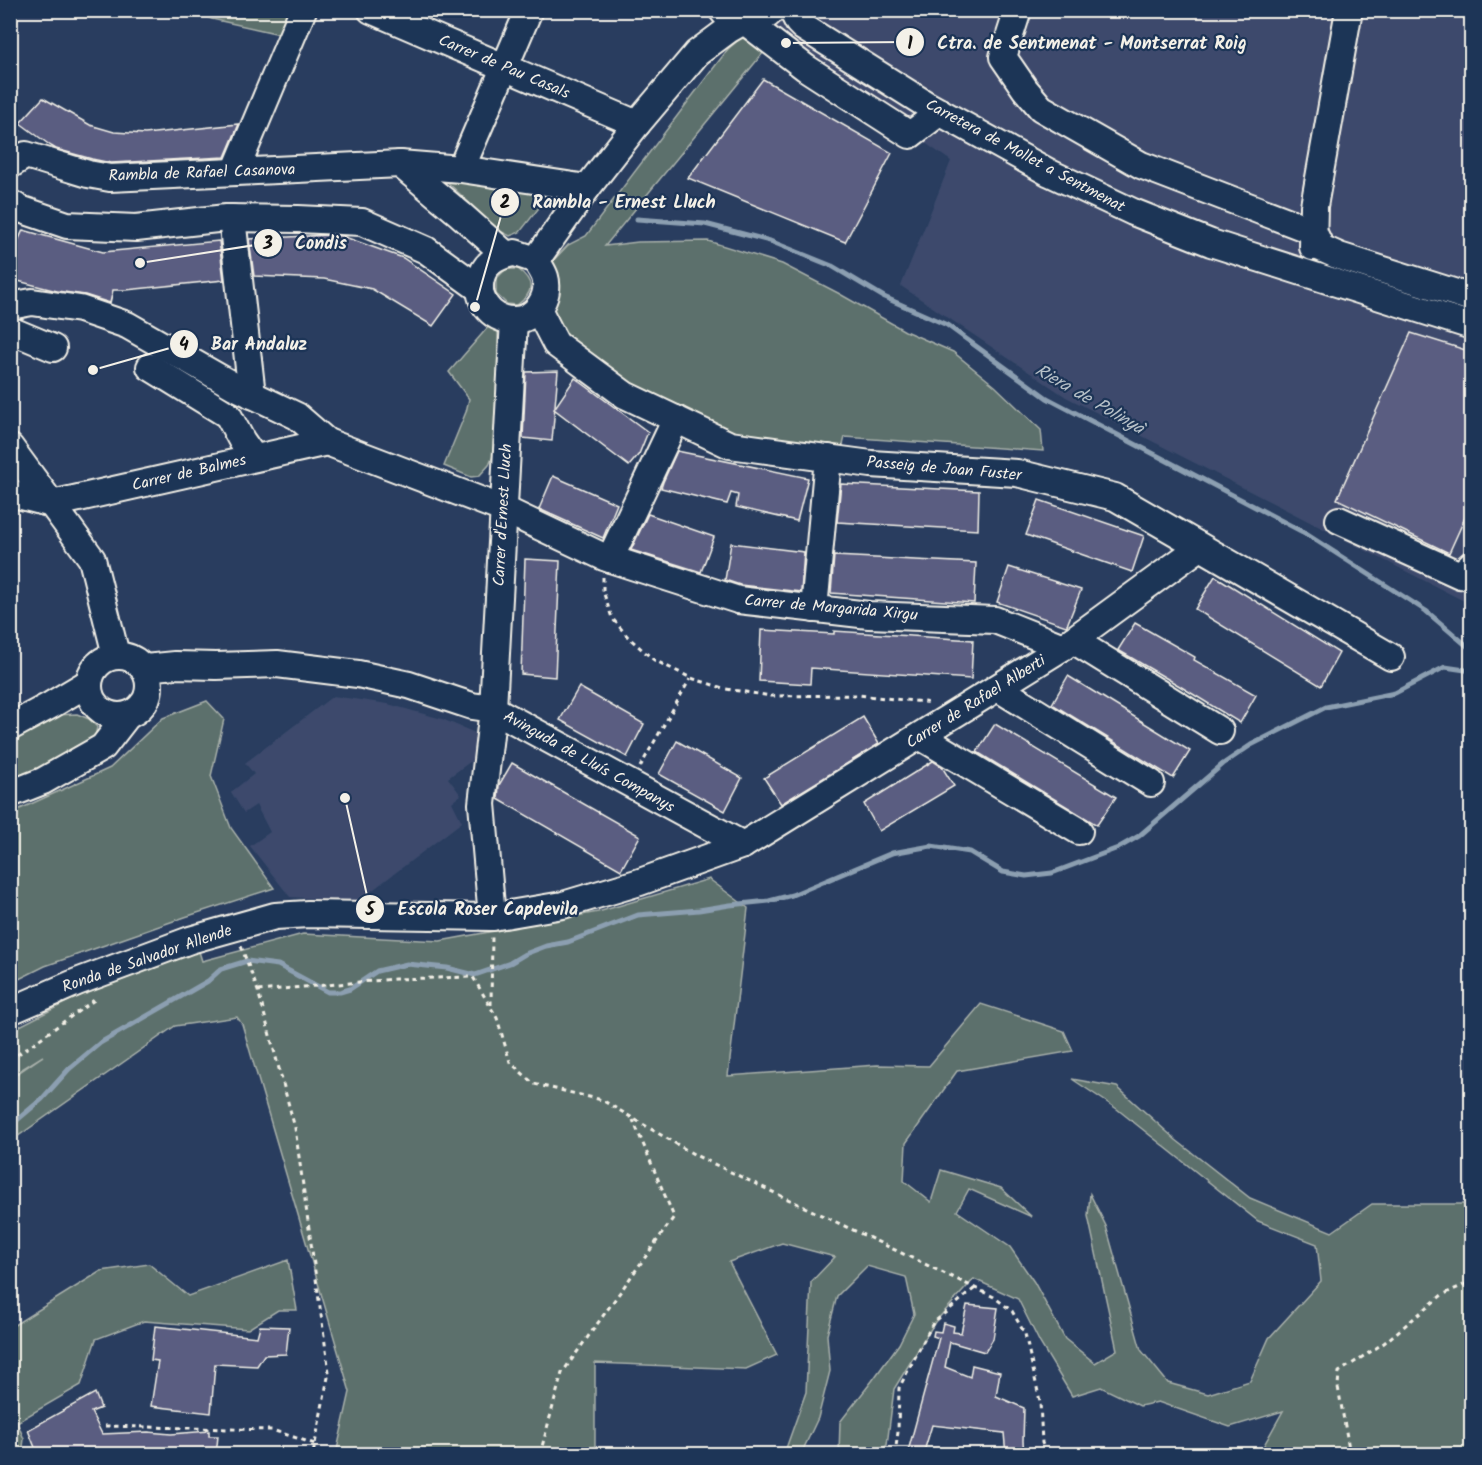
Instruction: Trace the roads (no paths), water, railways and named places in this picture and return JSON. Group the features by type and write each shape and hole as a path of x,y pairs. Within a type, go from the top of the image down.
{"street":[{"path":"235,172 303,10"},
{"name":"Carrer de Pau Casals","path":"370,10 638,124"},
{"path":"461,169 529,10"},
{"path":"1018,10 1004,57 1041,108 1141,165 1313,231 1321,248 1339,256 1472,298"},
{"path":"1313,276 1314,206 1349,10"},
{"path":"536,260 587,188 697,53 744,19 789,23 795,16"},
{"name":"Carretera de Mollet a Sentmenat","path":"795,16 823,39 940,112 1050,173 1133,212 1211,243 1472,326"},
{"path":"744,19 806,68 910,135 940,112"},
{"name":"Rambla de Rafael Casanova","path":"10,165 26,155 110,178 400,164 461,169 587,188"},
{"path":"400,164 505,254"},
{"path":"10,203 20,209 67,225 136,228 232,218 362,222 426,250 480,289"},
{"path":"232,218 252,395"},
{"path":"515,253 536,260 545,276 546,288 544,299 538,309 525,318 514,321 501,318 489,311 482,301 480,289 484,270 492,261 505,254 515,253"},
{"path":"10,306 32,302 80,309 127,325 252,395 297,416 327,442"},
{"name":"Passeig de Joan Fuster","path":"538,309 556,344 625,394 730,445 871,464 1017,474 1115,497 1392,657"},
{"name":"Carrer d'Ernest Lluch","path":"492,917 482,804 493,709 514,321"},
{"path":"10,330 53,348"},
{"path":"150,367 228,416 254,458"},
{"path":"607,558 676,419"},
{"name":"Carrer de Margarida Xirgu","path":"327,442 503,509 607,558 738,600 869,615 995,620 1068,644 1220,731"},
{"name":"Carrer de Balmes","path":"52,504 327,442"},
{"path":"10,447 92,559 116,655"},
{"path":"814,609 828,458"},
{"path":"10,493 52,504"},
{"path":"1340,520 1460,575 1472,564"},
{"name":"Carrer de Rafael Alberti","path":"743,845 1068,644 1200,547"},
{"path":"116,655 128,656 145,668 150,681 149,694 139,710 126,716 109,715 92,695 96,666 116,655"},
{"name":"Avinguda de Lluís Companys","path":"216,666 277,664 358,674 409,685 472,706 493,709 743,845"},
{"path":"145,668 216,666"},
{"path":"149,694 188,675 216,666"},
{"path":"998,688 1151,783"},
{"path":"10,727 51,705 92,695"},
{"path":"10,794 43,781 103,747 126,716"},
{"path":"920,736 1079,831"},
{"name":"Ronda de Salvador Allende","path":"10,1011 87,978 190,940 275,916 308,914 492,917 563,905 640,882 743,845"}],"waterway":[{"name":"Riera de Polinyà","path":"637,219 705,224 770,241 832,266 884,297 947,325 1047,398 1303,532 1426,611 1472,650"},
{"path":"10,1126 42,1099 69,1069 100,1043 208,981 221,969 247,961 278,965 328,992 350,989 377,971 407,964 447,968 475,975 510,963 546,946 568,942 638,915 769,901 792,895 892,853 931,846 970,852 1003,872 1026,876 1052,873 1118,848 1139,836 1223,764 1251,745 1326,707 1395,693 1445,667 1472,671"}],"place":[{"name":"Ctra. de Sentmenat - Montserrat Roig","path":"786,43"},
{"name":"Condis","path":"140,263"},
{"name":"Rambla - Ernest Lluch","path":"475,307"},
{"name":"Bar Andaluz","path":"93,370"},
{"name":"Escola Roser Capdevila","path":"345,798"}]}
